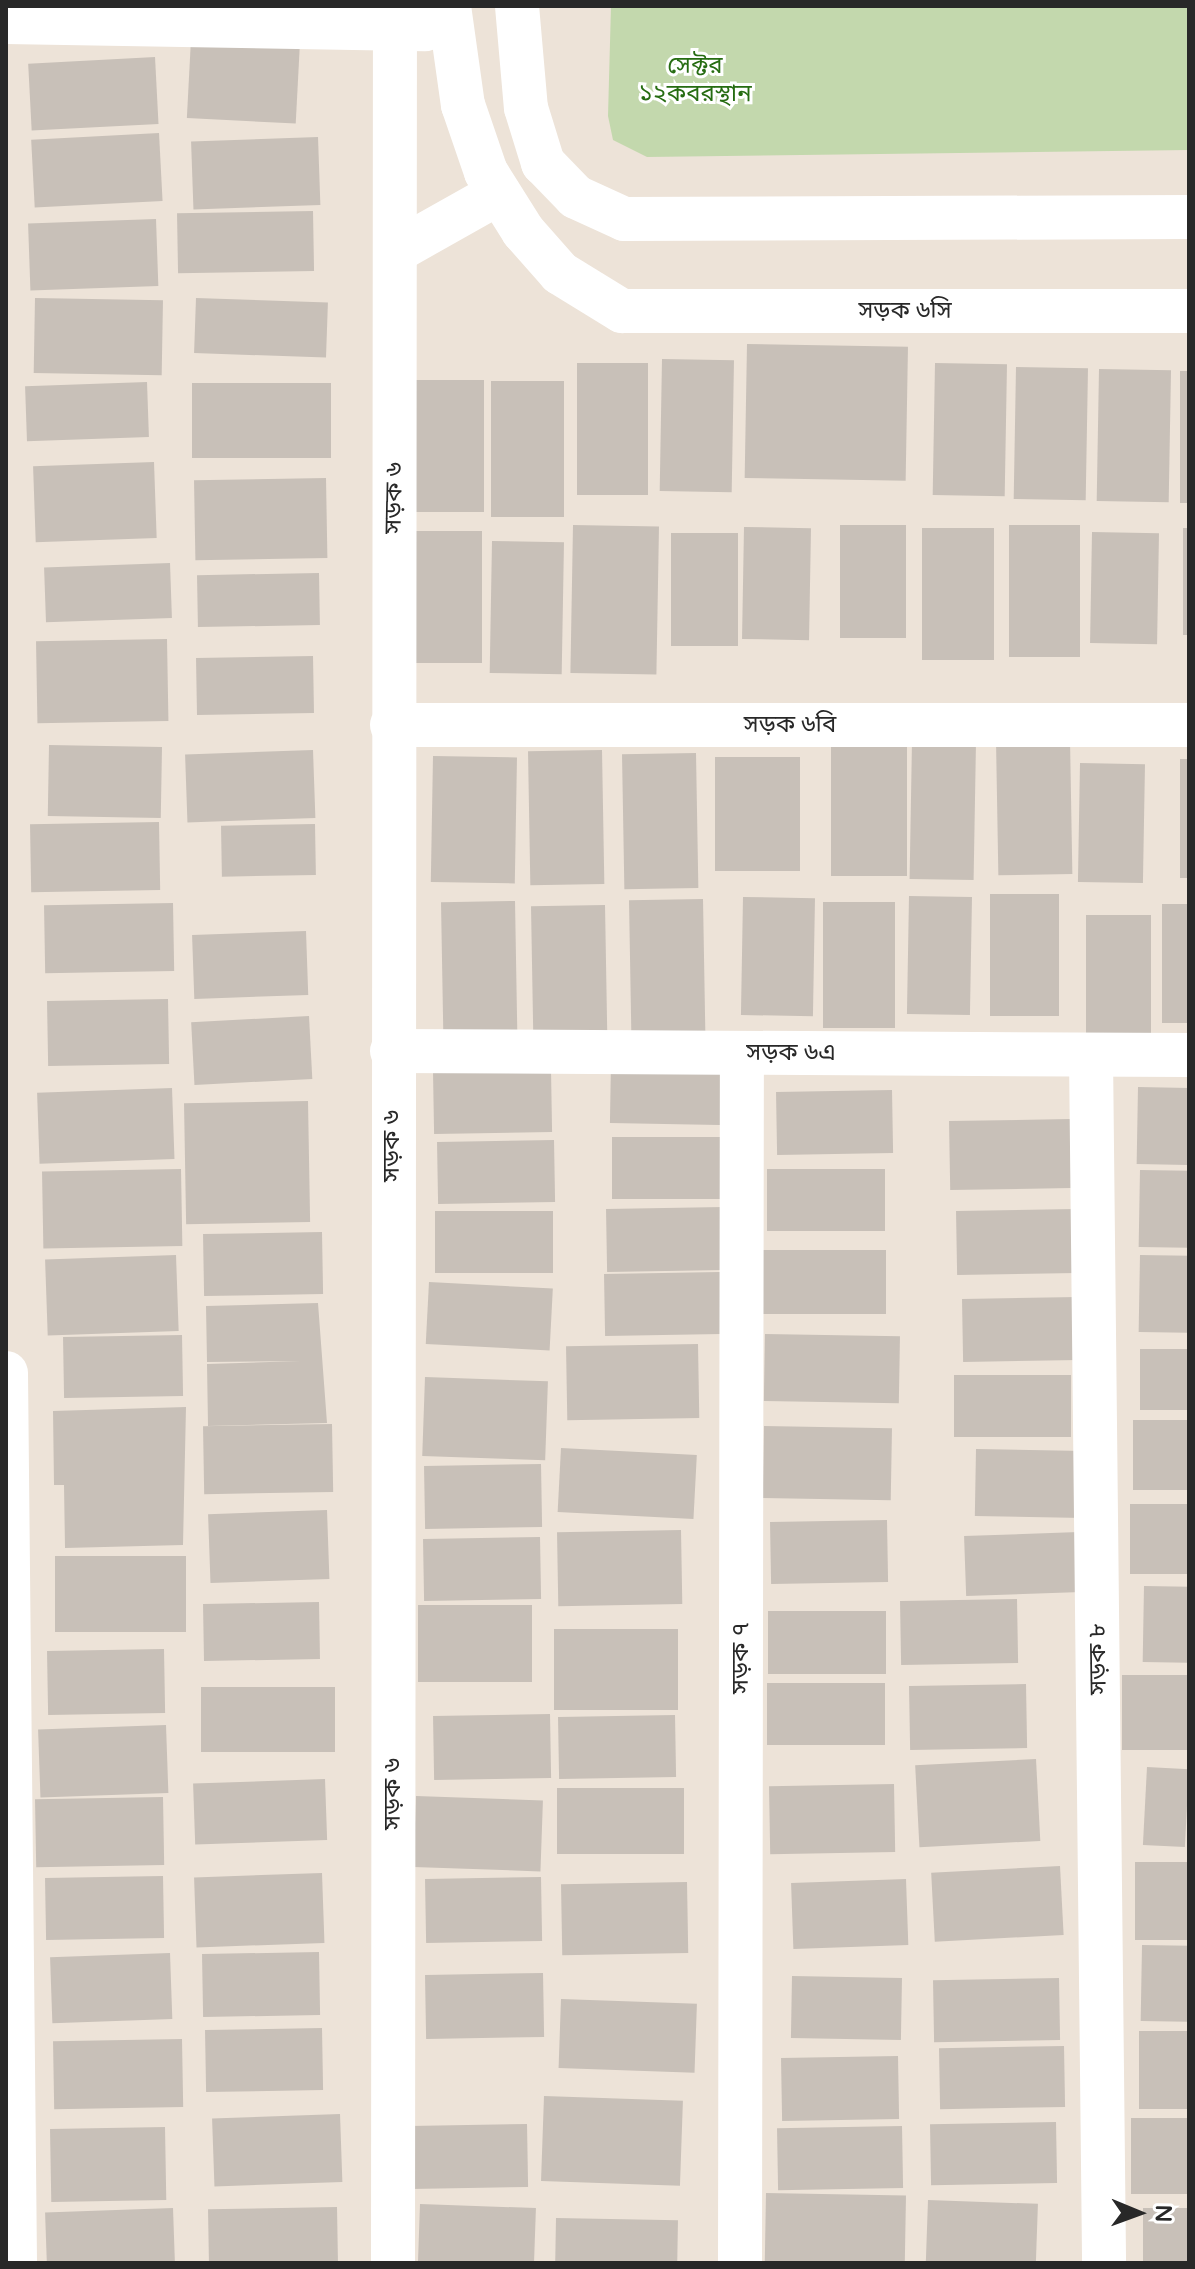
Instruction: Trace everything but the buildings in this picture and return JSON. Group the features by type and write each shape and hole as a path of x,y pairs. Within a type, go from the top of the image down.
{"street":[{"path":"517,6 530,121 543,163 576,197 624,219 1189,217"},
{"path":"6,22 395,28 450,18 463,105 486,172 536,246 576,197"},
{"name":"সড়ক ৬","path":"393,2263 395,28"},
{"path":"396,251 499,193"},
{"name":"সড়ক ৬সি","path":"536,246 560,273 622,311 1189,311"},
{"name":"সড়ক ৬বি","path":"392,725 1189,725"},
{"name":"সড়ক ৬এ","path":"392,1051 1189,1055"},
{"name":"সড়ক ৭","path":"740,2263 742,1053"},
{"name":"সড়ক ৮","path":"1091,1055 1104,2263"},
{"path":"6,1373 15,2263"}],"green space":[{"name":"সেক্টর ১২কবরস্থান","path":"611,6 1189,6 1189,150 647,157 613,140 608,116"}]}
